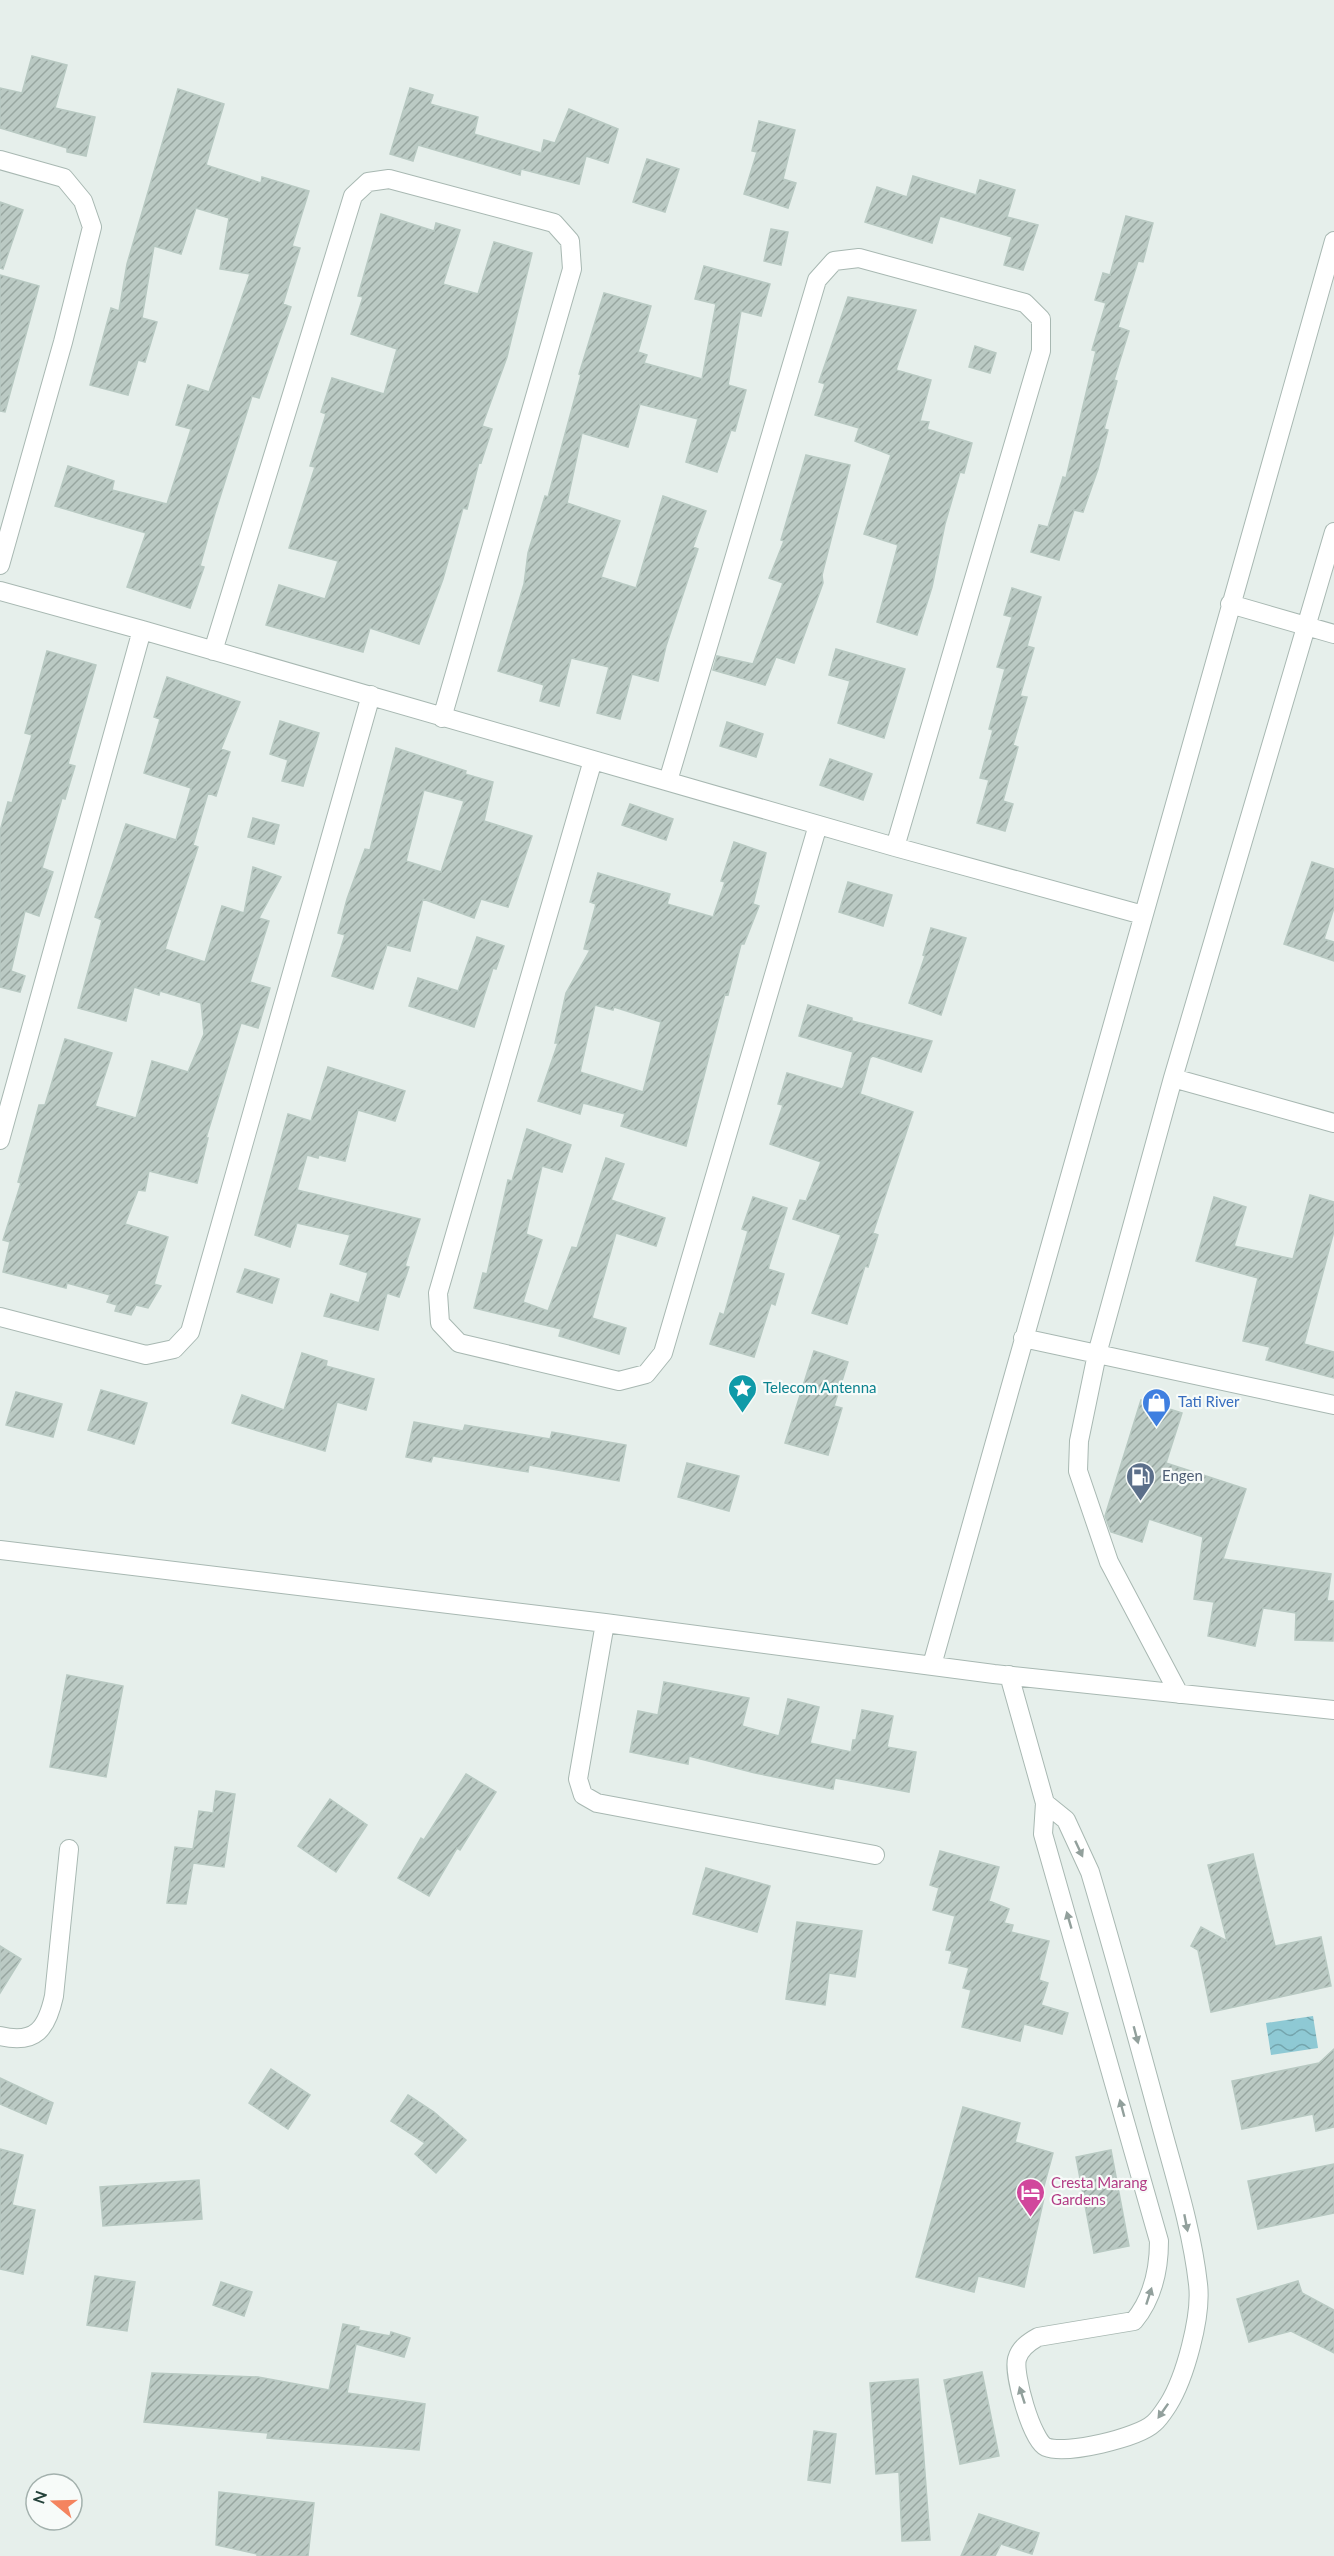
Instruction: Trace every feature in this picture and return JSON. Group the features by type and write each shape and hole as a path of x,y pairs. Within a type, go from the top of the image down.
{"street":[{"path":"0,160 64,178 83,201 92,226 63,342 0,565"},
{"path":"213,651 353,196 368,182 389,179 554,223 570,242 572,268 442,717"},
{"path":"932,1665 1334,241"},
{"path":"668,781 817,280 834,261 859,258 1025,303 1041,320 1041,351 895,847"},
{"path":"1179,1694 1109,1562 1078,1471 1078,1441 1096,1354 1173,1078 1334,532"},
{"path":"0,591 371,695 895,847 1143,915"},
{"path":"1230,604 1334,634"},
{"path":"0,1140 142,630"},
{"path":"0,1317 146,1356 174,1349 190,1332 371,695"},
{"path":"593,760 438,1293 440,1323 459,1343 618,1381 646,1374 663,1353 818,825"},
{"path":"1173,1078 1334,1123"},
{"path":"1023,1338 1334,1405"},
{"path":"0,1551 605,1623 1009,1675 1334,1710"},
{"path":"605,1623 578,1779 583,1795 597,1803 875,1855"},
{"path":"1009,1675 1045,1803 1043,1834 1159,2241 1159,2265 1147,2305 1134,2321 1038,2337 1026,2344 1017,2358 1016,2376 1036,2439 1046,2446 1066,2449 1128,2437 1154,2424 1168,2404 1186,2359 1197,2310 1198,2284 1182,2205 1090,1872 1066,1820 1045,1803"},
{"path":"0,2036 26,2039 40,2031 49,2016 54,1996 69,1849"}],"water":[{"path":"1313,2016 1318,2048 1271,2055 1266,2023"}],"building":[{"path":"32,56 67,65 55,108 95,117 86,156 67,152 67,148 0,128 0,88 22,93"},
{"path":"410,88 433,95 430,104 478,117 474,134 541,153 544,140 555,143 569,109 618,129 608,163 586,156 579,184 521,169 520,175 418,145 413,161 390,154"},
{"path":"178,89 224,104 206,165 261,183 262,177 309,191 292,246 300,248 283,304 291,307 259,398 252,396 215,513 200,566 204,567 190,608 127,587 146,533 55,506 68,466 114,481 112,490 167,504 191,429 176,425 188,385 209,392 250,274 220,269 229,218 196,208 181,254 154,246 142,318 157,322 145,362 138,360 128,395 90,385 111,308 119,311 127,264"},
{"path":"759,121 795,130 783,179 796,183 788,208 744,194 757,152 752,151"},
{"path":"647,159 679,169 665,212 633,202"},
{"path":"913,176 976,195 980,180 1015,190 1007,217 1038,225 1023,270 1004,265 1012,237 940,216 932,243 865,222 877,187 907,197"},
{"path":"0,202 23,210 3,269 0,268"},
{"path":"381,214 434,231 436,223 460,230 443,284 478,294 494,242 532,253 507,357 482,426 492,429 481,463 479,462 467,509 463,508 443,579 419,644 370,628 363,652 266,625 279,585 325,599 338,561 289,548 315,467 310,466 326,414 321,412 332,378 384,394 397,349 351,334 363,297 358,296"},
{"path":"1126,216 1153,223 1143,262 1138,261 1118,327 1129,331 1114,380 1117,381 1104,429 1108,430 1098,469 1083,512 1074,510 1059,560 1031,552 1039,525 1048,527 1063,477 1066,478 1096,351 1092,350 1106,303 1095,300 1103,273 1110,275"},
{"path":"771,229 788,232 781,265 764,261"},
{"path":"704,266 770,284 761,316 741,311 728,385 746,390 735,431 731,430 717,472 686,462 698,419 640,404 628,447 582,433 567,503 620,521 601,577 636,588 663,496 706,511 693,547 698,549 666,646 658,681 632,674 620,719 597,713 609,667 571,658 559,706 540,701 544,685 498,671 524,584 528,553 545,496 548,497 581,375 579,374 604,293 651,306 638,352 647,355 644,363 702,379 716,304 695,299"},
{"path":"0,275 39,286 5,412 0,411"},
{"path":"848,297 916,310 896,370 931,380 920,421 929,422 927,429 972,443 964,473 960,472 945,524 932,587 917,635 877,622 898,545 864,534 891,455 855,441 859,428 815,415 825,384 819,382"},
{"path":"975,346 996,353 990,373 969,367"},
{"path":"806,455 850,465 822,575 823,583 794,663 776,657 765,685 713,670 717,656 753,664 783,583 769,578 784,541 781,540"},
{"path":"1012,588 1041,597 1027,646 1034,648 1020,696 1027,697 1013,745 1018,747 1003,801 1013,804 1005,831 977,823 989,780 980,778 993,730 989,729 1005,669 997,667 1012,617 1004,615"},
{"path":"836,649 905,669 884,738 838,723 850,681 829,675"},
{"path":"47,651 96,665 68,764 75,766 65,799 62,798 42,868 53,872 39,916 25,911 11,971 25,976 20,992 0,987 0,831 8,802 12,803 32,735 25,733"},
{"path":"167,677 240,702 221,749 230,752 216,796 208,793 193,845 198,847 165,949 205,962 222,906 244,913 253,867 281,877 259,918 269,921 250,982 270,988 258,1028 241,1023 206,1138 208,1138 197,1183 149,1171 145,1191 138,1190 125,1224 168,1237 154,1284 161,1286 148,1308 136,1305 131,1315 115,1311 117,1305 107,1302 110,1295 67,1283 66,1288 3,1272 10,1242 3,1240 21,1183 18,1182 39,1105 45,1105 65,1039 112,1053 95,1106 136,1118 152,1061 188,1072 204,1034 201,1003 160,991 159,995 134,987 126,1021 78,1008 102,920 95,917 126,824 176,840 191,788 144,773 160,719 154,717"},
{"path":"280,721 319,733 303,786 282,781 288,760 270,754"},
{"path":"727,722 763,734 756,757 720,746"},
{"path":"396,748 493,782 484,821 532,836 508,907 481,899 474,918 423,899 410,951 387,945 373,989 332,976 345,935 338,933 347,899 365,849 370,850","holes":["424,790 464,801 441,872 406,861"]},
{"path":"830,759 872,774 863,800 820,785"},
{"path":"630,804 673,819 666,840 622,825"},
{"path":"253,818 279,825 274,844 248,837"},
{"path":"734,842 766,853 753,904 759,906 744,944 741,944 728,995 725,994 686,1146 621,1126 625,1114 583,1103 580,1114 538,1101 558,1043 555,1043 566,993 590,950 584,949 596,904 590,902 598,873 670,894 667,904 713,917 725,882 721,881","holes":["595,1005 613,1010 614,1007 661,1022 643,1092 580,1072"]},
{"path":"1312,862 1334,869 1334,908 1324,939 1334,942 1334,961 1284,944"},
{"path":"848,882 892,895 883,926 839,912"},
{"path":"931,928 966,938 941,1015 909,1003 925,956 923,955"},
{"path":"477,937 504,946 496,969 493,968 474,1027 409,1006 418,978 458,991"},
{"path":"808,1005 852,1018 852,1021 932,1041 921,1072 873,1056 870,1058 860,1094 913,1112 873,1233 878,1235 868,1267 865,1266 847,1324 812,1313 841,1235 793,1219 800,1200 806,1201 821,1162 770,1144 783,1105 778,1104 787,1073 842,1089 844,1086 853,1052 799,1036"},
{"path":"328,1067 405,1091 395,1121 358,1110 345,1161 319,1155 318,1158 307,1155 297,1190 420,1219 405,1266 409,1267 399,1297 387,1293 378,1330 324,1316 331,1294 359,1303 368,1273 340,1264 350,1235 297,1223 290,1247 255,1235 288,1114 311,1121"},
{"path":"527,1129 571,1145 562,1172 542,1166 526,1234 542,1240 523,1302 548,1311 572,1247 577,1248 606,1158 624,1164 611,1200 665,1218 656,1246 616,1233 592,1318 626,1328 619,1354 559,1336 561,1329 474,1308 483,1273 487,1274 508,1180 512,1181"},
{"path":"1310,1195 1334,1202 1334,1231 1304,1344 1334,1352 1334,1378 1266,1360 1270,1347 1243,1341 1258,1278 1196,1261 1214,1197 1246,1207 1234,1246 1293,1259"},
{"path":"753,1197 787,1208 768,1269 784,1274 775,1305 771,1303 754,1357 710,1344 720,1313 724,1315 748,1231 742,1229"},
{"path":"245,1269 279,1279 272,1303 237,1292"},
{"path":"814,1351 848,1362 834,1406 842,1408 828,1455 785,1443"},
{"path":"302,1353 327,1361 326,1366 374,1379 366,1410 337,1402 325,1451 232,1423 242,1395 284,1410"},
{"path":"101,1390 147,1403 134,1444 88,1430"},
{"path":"16,1392 62,1404 53,1437 6,1425"},
{"path":"1141,1400 1182,1413 1166,1463 1246,1489 1223,1559 1331,1574 1327,1601 1334,1601 1333,1641 1295,1640 1296,1613 1263,1608 1255,1646 1208,1636 1214,1602 1194,1599 1203,1537 1149,1519 1142,1542 1111,1532 1105,1516"},
{"path":"414,1422 463,1431 465,1425 550,1439 552,1432 626,1445 619,1481 529,1465 528,1472 433,1456 431,1462 406,1457"},
{"path":"687,1463 739,1476 729,1511 678,1497"},
{"path":"67,1675 123,1686 106,1777 50,1767"},
{"path":"664,1682 749,1698 742,1726 779,1736 788,1699 819,1707 810,1743 851,1752 862,1710 893,1716 887,1747 916,1752 909,1792 835,1778 833,1789 755,1773 689,1756 688,1764 630,1752 638,1711 658,1715"},
{"path":"466,1774 496,1792 460,1850 457,1848 429,1896 398,1878 421,1838 424,1840"},
{"path":"216,1791 235,1794 224,1867 193,1863 186,1904 167,1903 175,1847 193,1849 199,1811 213,1813"},
{"path":"330,1799 367,1825 336,1872 298,1846"},
{"path":"940,1851 999,1867 989,1901 1009,1909 1004,1923 1013,1925 1011,1932 1049,1941 1039,1980 1048,1983 1041,2005 1068,2013 1062,2034 1024,2024 1020,2041 962,2027 971,1990 963,1988 969,1968 949,1963 952,1951 946,1950 955,1916 933,1910 939,1888 930,1885"},
{"path":"1253,1854 1275,1946 1321,1937 1331,1986 1211,2012 1198,1950 1191,1946 1201,1927 1227,1941 1208,1865"},
{"path":"706,1868 770,1886 757,1932 693,1914"},
{"path":"797,1922 862,1931 855,1977 829,1973 825,2005 786,1999"},
{"path":"0,1946 21,1959 0,1993"},
{"path":"1334,2049 1334,2127 1316,2131 1313,2114 1242,2129 1232,2081 1319,2063"},
{"path":"271,2069 310,2095 288,2129 249,2103"},
{"path":"0,2078 53,2103 46,2124 0,2104"},
{"path":"408,2095 434,2112 466,2140 436,2173 415,2154 425,2143 391,2121"},
{"path":"963,2107 1020,2123 1015,2142 1053,2153 1041,2197 1044,2198 1024,2287 978,2276 974,2292 916,2277"},
{"path":"0,2149 23,2155 12,2205 35,2210 23,2274 0,2269"},
{"path":"1111,2150 1129,2246 1094,2253 1076,2157"},
{"path":"1334,2164 1334,2213 1258,2229 1248,2181"},
{"path":"199,2180 202,2219 103,2226 100,2187"},
{"path":"95,2276 135,2282 127,2331 87,2325"},
{"path":"1298,2281 1302,2293 1334,2310 1334,2353 1291,2331 1249,2342 1237,2299"},
{"path":"221,2282 252,2292 244,2316 213,2305"},
{"path":"343,2324 359,2327 358,2330 390,2336 391,2332 410,2338 404,2357 356,2344 347,2393 425,2404 419,2450 267,2438 268,2433 144,2422 152,2373 258,2377 329,2390"},
{"path":"982,2372 999,2456 960,2464 944,2380"},
{"path":"918,2379 930,2540 902,2541 899,2472 876,2474 870,2383"},
{"path":"814,2431 836,2434 830,2483 808,2480"},
{"path":"219,2492 314,2503 308,2556 257,2556 257,2554 216,2545"},
{"path":"979,2514 1039,2533 1032,2554 1001,2544 995,2556 961,2556"}],"place":[{"name":"Telecom Antenna","path":"742,1414"},
{"name":"Tati River","path":"1157,1428"},
{"name":"Engen","path":"1141,1502"},
{"name":"Cresta Marang Gardens","path":"1030,2218"}]}
